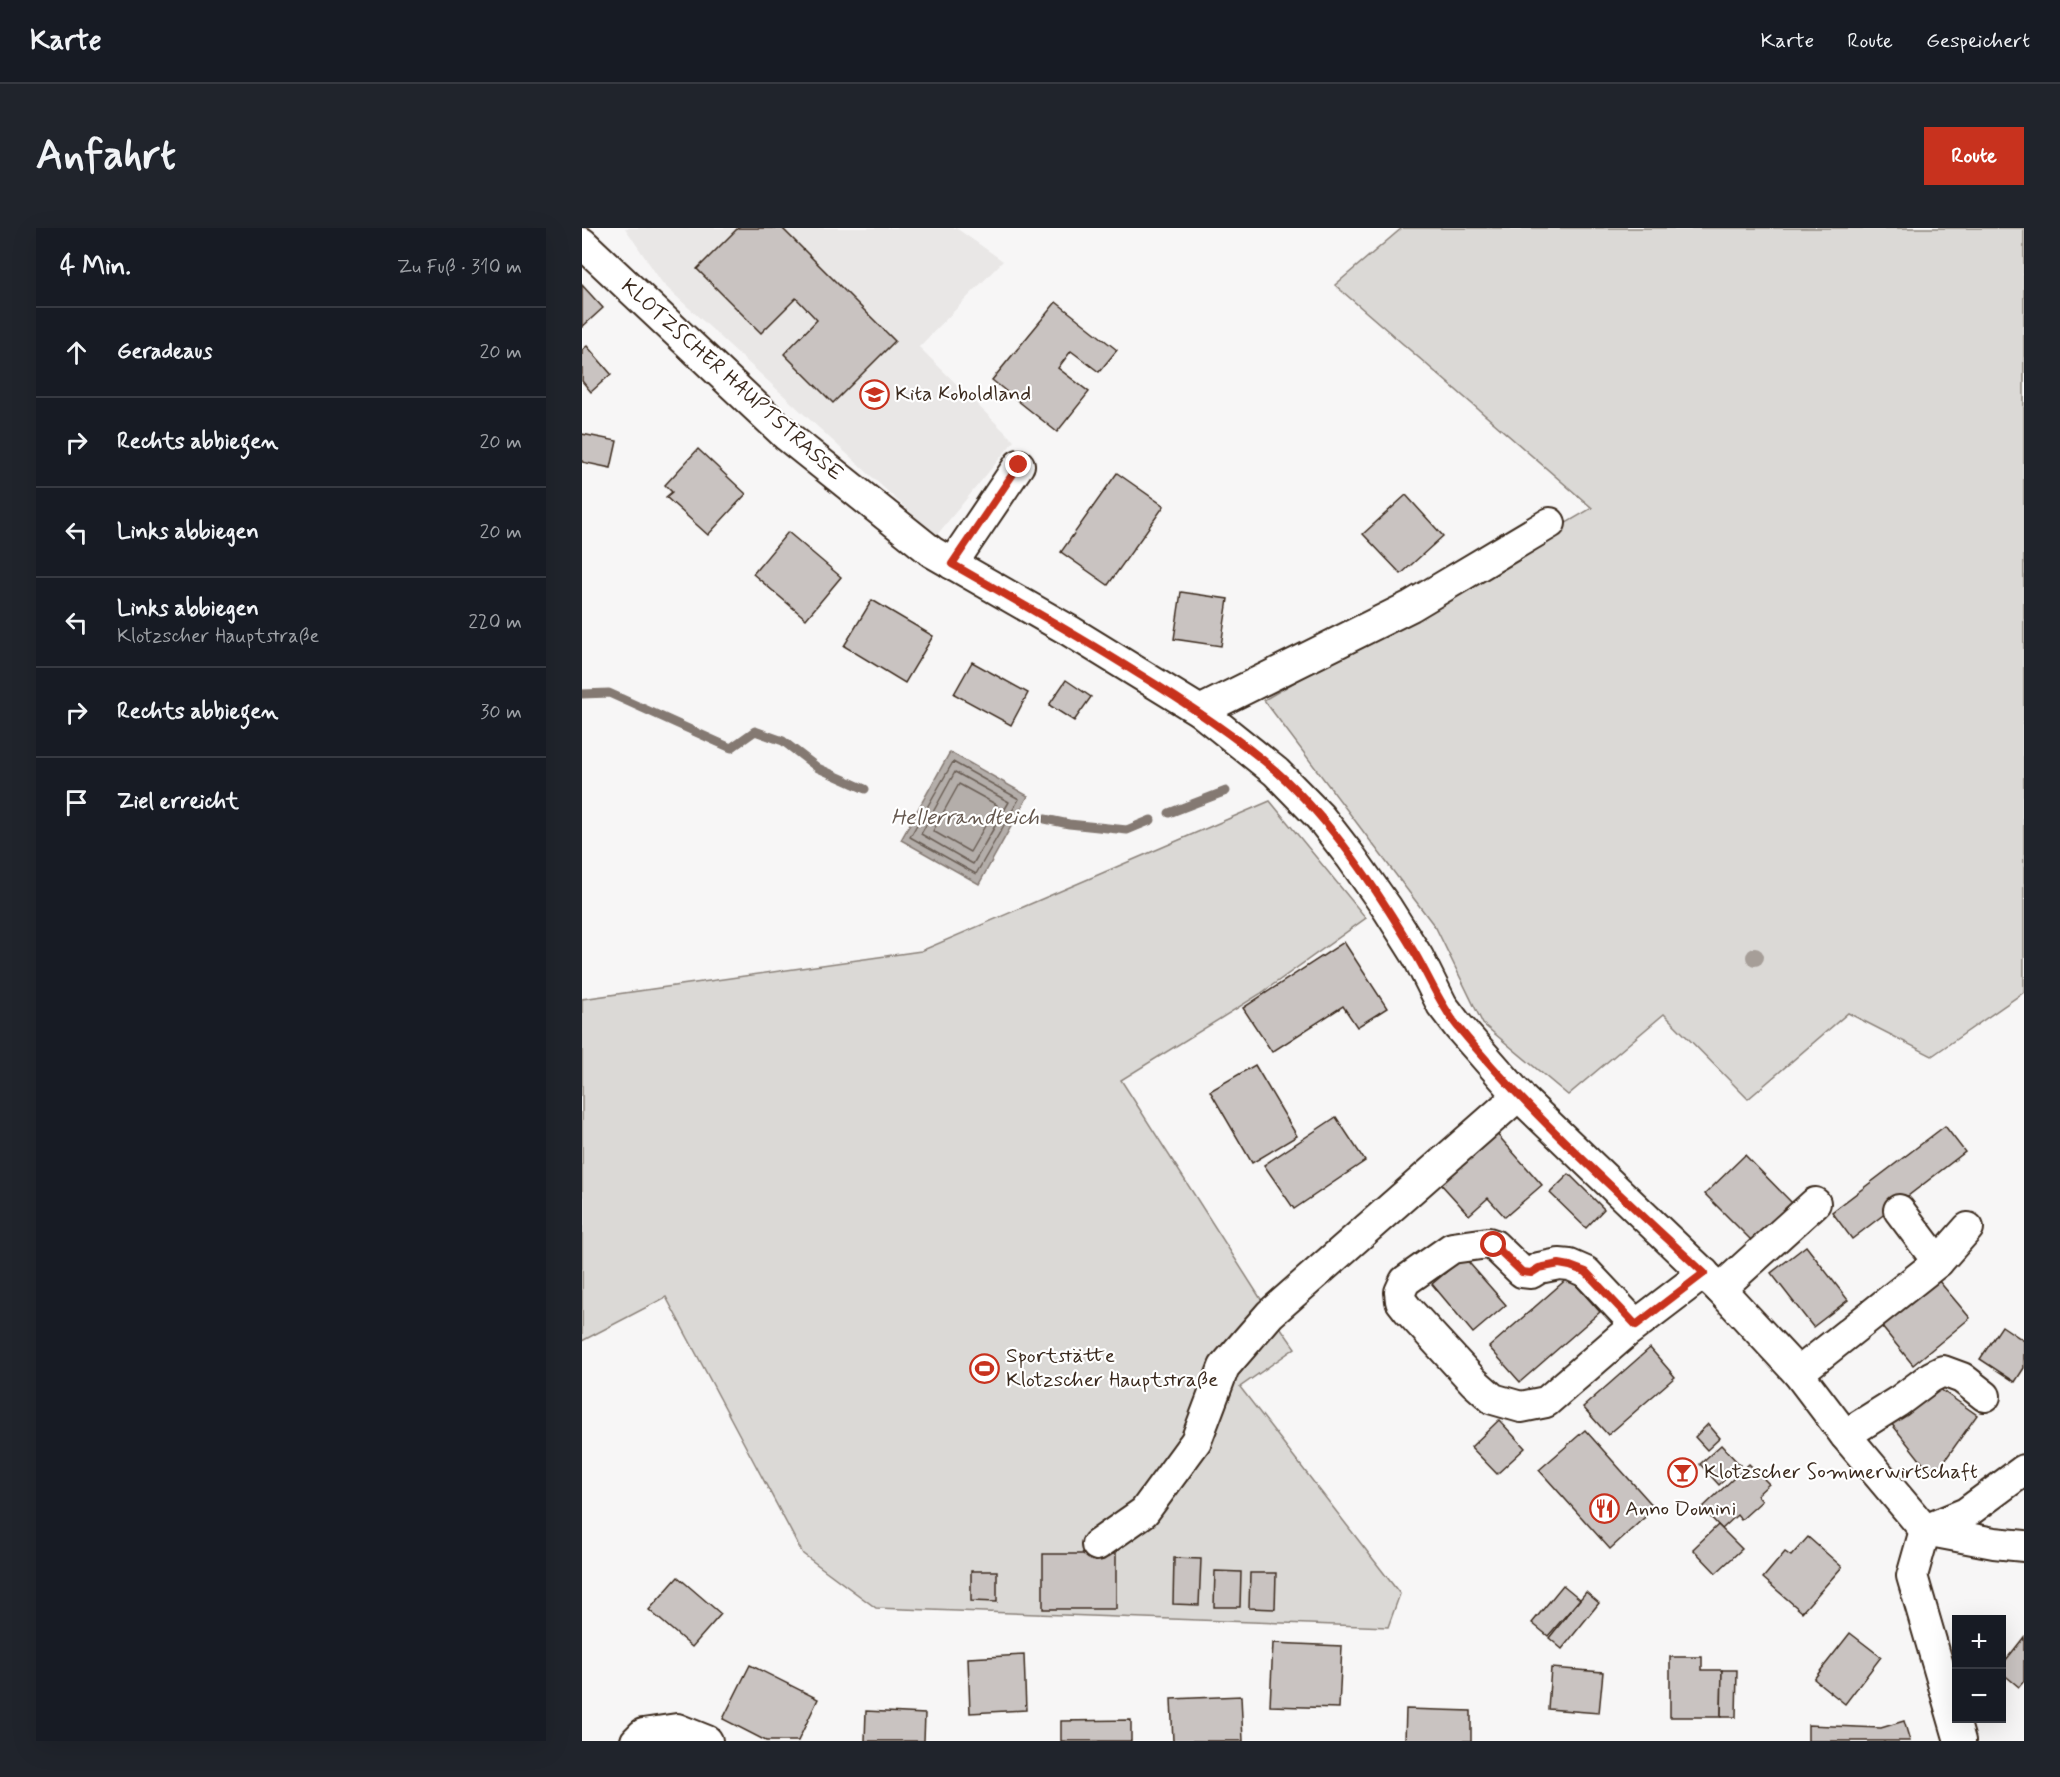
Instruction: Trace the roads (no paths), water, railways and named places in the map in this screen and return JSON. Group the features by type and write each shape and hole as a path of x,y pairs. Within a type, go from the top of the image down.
{"street":[{"name":"KLOTZSCHER HAUPTSTRASSE","path":"582,243 787,436 932,552 1070,631 1200,711 1276,772 1320,817 1351,857 1387,908 1418,957 1442,1005 1458,1026 1519,1095 1712,1281 1798,1372 1845,1436 1925,1530"},
{"path":"952,564 1019,465"},
{"path":"1200,711 1411,606 1550,523"},
{"path":"1096,1545 1144,1512 1196,1441 1224,1367 1270,1314 1519,1095"},
{"path":"1636,1325 1586,1272 1559,1264 1545,1266 1531,1273 1522,1272 1494,1245 1488,1243 1452,1248 1405,1281 1400,1292 1401,1301 1492,1399 1521,1407 1546,1402 1636,1325 1712,1281 1815,1203"},
{"path":"1899,1210 1938,1262"},
{"path":"1798,1372 1938,1262 1968,1228"},
{"path":"1845,1436 1943,1371 1962,1378 1985,1396"},
{"path":"1925,1530 1966,1513 2024,1470"},
{"path":"1925,1530 1994,1543 2024,1546"},
{"path":"1925,1530 1912,1576 1960,1741"},
{"path":"640,1737 677,1729 707,1741"}],"water":[{"name":"Hellerrandteich","path":"950,752 1028,796 979,884 901,840"}],"waterway":[{"path":"582,694 609,693 731,748 755,731 783,741 818,768 865,789"},
{"path":"1169,813 1226,791"},
{"path":"1045,819 1127,830 1151,820"}],"place":[{"name":"Kita Koboldland","path":"874,394"},
{"name":"Sportstätte Klotzscher Hauptstraße","path":"985,1368"},
{"name":"Klotzscher Sommerwirtschaft","path":"1683,1472"},
{"name":"Anno Domini","path":"1604,1509"}]}
